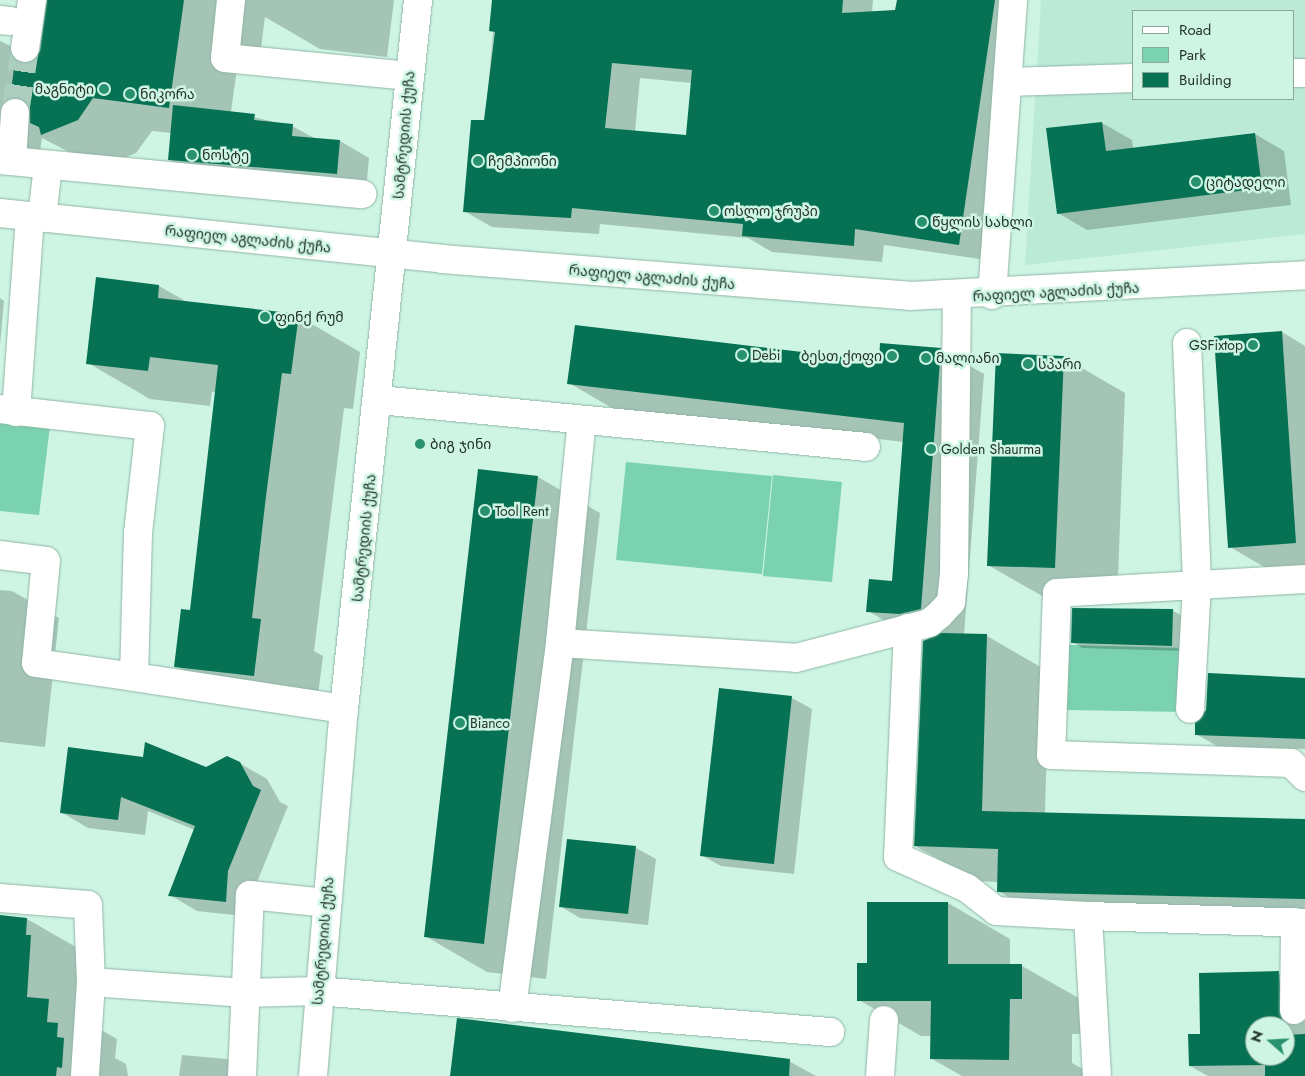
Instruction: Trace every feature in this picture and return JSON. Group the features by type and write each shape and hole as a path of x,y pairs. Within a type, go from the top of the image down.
{"street":[{"path":"25,48 32,0"},
{"path":"231,0 224,58 409,76"},
{"name":"სამტრედიის ქუჩა","path":"313,1076 318,991 344,709 379,400 409,76 418,0"},
{"path":"992,295 1013,0"},
{"path":"1008,82 1132,78"},
{"path":"14,113 6,160 362,194"},
{"path":"48,165 36,217 8,410 150,426 138,533 134,677"},
{"name":"რაფიელ აგლაძის ქუჩა","path":"0,213 392,254 856,293 957,297 1305,275"},
{"path":"560,643 796,658 929,623 951,602 957,297"},
{"path":"1186,342 1197,585 1190,709"},
{"path":"379,400 866,447"},
{"path":"512,1008 560,643 582,420"},
{"path":"0,555 46,561 36,663 344,709"},
{"path":"1305,579 1057,593 1051,754 1290,763 1305,777"},
{"path":"908,628 898,856 968,888 996,911 1088,916 1300,922 1294,1010"},
{"path":"242,1076 250,895 326,902"},
{"path":"0,898 88,905 90,982 85,1076"},
{"path":"1088,916 1098,1076"},
{"path":"90,982 246,993 318,991 830,1032"},
{"path":"880,1076 884,1020"}],"shaded area":[{"path":"1041,0 1305,0 1305,234 1025,265"}],"green space":[{"path":"0,419 50,426 39,515 0,511"},
{"path":"626,462 772,476 762,574 616,560"},
{"path":"773,475 842,482 832,582 763,576"},
{"path":"1069,645 1186,648 1185,712 1067,710"}],"building":[{"path":"47,0 184,0 169,108 93,98 78,120 41,135 39,127 30,123 29,106 23,100 10,99 15,60 30,63 40,51"},
{"path":"492,0 843,0 842,13 895,10 897,0 995,0 959,245 855,229 854,246 742,236 743,224 572,208 571,218 463,212 471,120 484,120 495,32 489,31","holes":["612,63 692,70 686,135 605,128"]},
{"path":"173,105 255,114 254,120 293,124 292,136 340,140 337,174 168,160"},
{"path":"1102,122 1106,151 1255,133 1262,188 1057,214 1046,128"},
{"path":"96,277 159,285 158,298 299,314 291,374 282,373 266,496 252,618 261,619 254,676 174,667 181,609 190,610 218,365 150,357 148,371 86,364"},
{"path":"575,325 879,361 880,343 941,348 921,609 900,614 866,612 869,579 892,581 904,423 567,384"},
{"path":"1282,331 1296,543 1228,548 1214,336"},
{"path":"996,353 1064,356 1055,568 987,566"},
{"path":"478,469 538,476 484,944 424,937"},
{"path":"1072,608 1173,609 1172,646 1071,643"},
{"path":"941,633 987,634 982,811 1305,819 1305,899 997,892 998,849 914,846 923,641"},
{"path":"1208,673 1305,678 1305,739 1195,735 1195,723 1206,710"},
{"path":"719,688 792,696 774,864 700,856"},
{"path":"145,742 206,767 227,756 240,762 253,786 261,790 228,871 226,902 168,896 195,826 121,797 118,820 60,813 68,747 143,757"},
{"path":"567,839 636,846 628,914 559,907"},
{"path":"867,902 948,902 948,964 1022,964 1022,999 1010,999 1009,1060 930,1059 931,1001 857,1001 857,963 867,963"},
{"path":"0,915 27,918 26,935 31,935 27,997 49,999 47,1022 58,1023 57,1037 64,1038 62,1068 57,1067 56,1076 0,1076"},
{"path":"1279,971 1282,1016 1245,1016 1245,1065 1189,1066 1188,1034 1200,1034 1199,973"},
{"path":"457,1018 790,1059 789,1076 450,1076"},
{"path":"1295,1034 1305,1034 1305,1076 1265,1076 1265,1066 1295,1066"}],"tunnel":[{"path":"15,113 25,48"}],"place":[{"name":"მაგნიტი","path":"104,89"},
{"name":"ნიკორა","path":"130,94"},
{"name":"ნოსტე","path":"192,155"},
{"name":"ჩემპიონი","path":"478,161"},
{"name":"ციტადელი","path":"1196,182"},
{"name":"ოსლო ჯრუპი","path":"714,211"},
{"name":"წყლის სახლი","path":"922,222"},
{"name":"ფინქ რუმ","path":"265,317"},
{"name":"GSFixtop","path":"1253,345"},
{"name":"Debi","path":"742,355"},
{"name":"ბესთ ქოფი","path":"892,356"},
{"name":"მალიანი","path":"926,358"},
{"name":"სპარი","path":"1028,364"},
{"name":"ბიგ ჯინი","path":"420,444"},
{"name":"Golden Shaurma","path":"931,449"},
{"name":"Tool Rent","path":"485,511"},
{"name":"Bianco","path":"460,723"}]}
